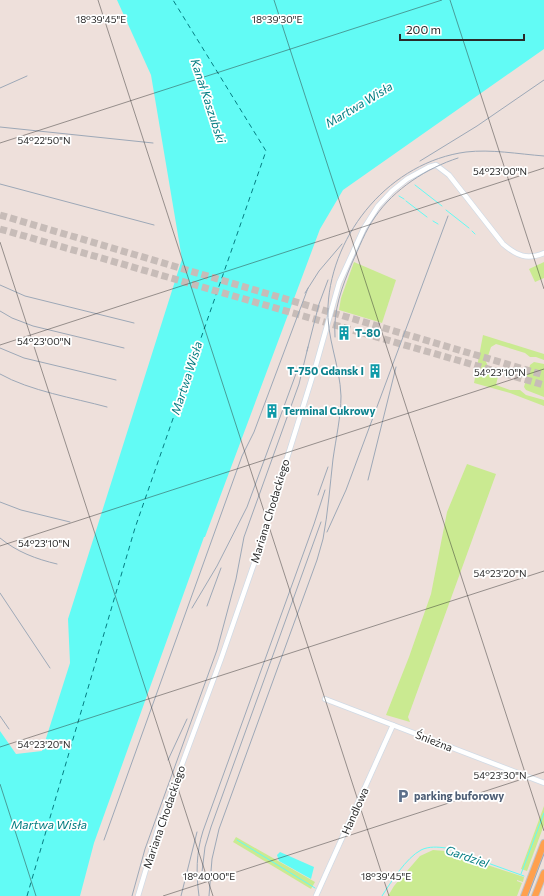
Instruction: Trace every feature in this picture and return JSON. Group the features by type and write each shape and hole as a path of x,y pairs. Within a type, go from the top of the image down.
{"main road":[{"path":"524,896 544,843"},
{"path":"535,896 544,873"}],"street":[{"name":"Mariana Chodackiego","path":"138,896 158,829 221,659 256,558 342,277 367,222 388,195 407,179 436,165 449,175 503,244 512,252 517,255 525,256 534,256 544,253"},
{"name":"Śnieżna","path":"325,699 544,783"},
{"name":"Handlowa","path":"316,896 393,726"}],"green space":[{"path":"354,262 396,280 382,323 339,310 341,298"},
{"path":"544,262 544,278 535,282 529,269"},
{"path":"483,335 544,354 544,360 536,357 530,357 525,353 496,344 491,347 486,362 489,368 499,372 496,385 510,390 520,390 526,395 544,400 544,406 510,393 474,383"},
{"path":"534,362 544,364 544,397 526,390 524,387 530,365"},
{"path":"467,464 496,474 408,717 410,722 386,715 409,657 431,594 447,512"},
{"path":"544,806 544,825 527,871 521,869"},
{"path":"236,837 315,882 311,889 233,842"},
{"path":"433,850 445,851 524,877 523,882 517,880 522,883 517,896 388,896 394,886 420,856"}],"water":[{"path":"117,0 544,0 544,49 343,190 320,229 204,537 94,843 80,896 0,896 0,731 16,754 42,751 70,663 68,619 182,259 151,75"},
{"path":"280,852 314,867 311,879 279,861 277,855"}],"waterway":[{"path":"415,185 442,206"},
{"path":"399,196 404,199"},
{"path":"406,201 427,217"},
{"path":"446,210 469,228"},
{"path":"433,221 438,224"},
{"path":"472,231 475,234"},
{"path":"521,874 544,813"},
{"path":"237,840 315,888"},
{"name":"Gardziel","path":"382,896 399,871 410,859 421,850 430,847 446,848 524,876"}],"ferry route":[{"path":"27,896 135,528 266,151 173,0"}],"tunnel":[{"path":"0,215 544,375"},
{"path":"0,229 544,385"}],"tram line":[{"path":"528,896 544,854"}],"railway":[{"path":"0,88 27,76"},
{"path":"420,161 477,126 544,80"},
{"path":"0,127 153,143"},
{"path":"209,896 212,859 219,829 317,560 323,539 341,404 340,385 329,329 328,306 332,279 341,252 354,227 370,205 390,186 413,170 439,158 475,151 495,151 544,156"},
{"path":"335,337 335,317 342,290 362,240 375,217 392,197 412,181 446,162 458,158"},
{"path":"0,184 154,225"},
{"path":"327,532 346,490 448,216"},
{"path":"305,293 319,271 342,244"},
{"path":"307,351 319,304 328,280"},
{"path":"0,285 25,296 134,323"},
{"path":"104,840 242,456 254,432 308,288"},
{"path":"0,311 12,318 33,326 124,348"},
{"path":"132,896 145,849 217,650 236,579 244,537 299,384 308,347"},
{"path":"0,348 24,358 116,380"},
{"path":"368,480 396,367"},
{"path":"192,608 217,566 247,507 297,371"},
{"path":"0,374 38,390 107,407"},
{"path":"318,495 328,467"},
{"path":"199,896 197,864 203,831 325,490"},
{"path":"0,502 21,510 70,522"},
{"path":"202,872 205,847 211,827 321,522"},
{"path":"0,538 27,554 57,564"},
{"path":"207,606 221,568"},
{"path":"0,593 50,668"},
{"path":"0,716 9,729"},
{"path":"168,760 187,719"},
{"path":"181,896 197,832"}],"place":[{"name":"T-80","path":"344,333"},
{"name":"T-750 Gdansk I","path":"375,371"},
{"name":"Terminal Cukrowy","path":"272,411"},
{"name":"parking buforowy","path":"403,796"}],"water label":[{"name":"Kanał Kaszubski","path":"208,101"},
{"name":"Martwa Wisła","path":"359,105"},
{"name":"Martwa Wisła","path":"187,378"},
{"name":"Martwa Wisła","path":"49,825"}]}
